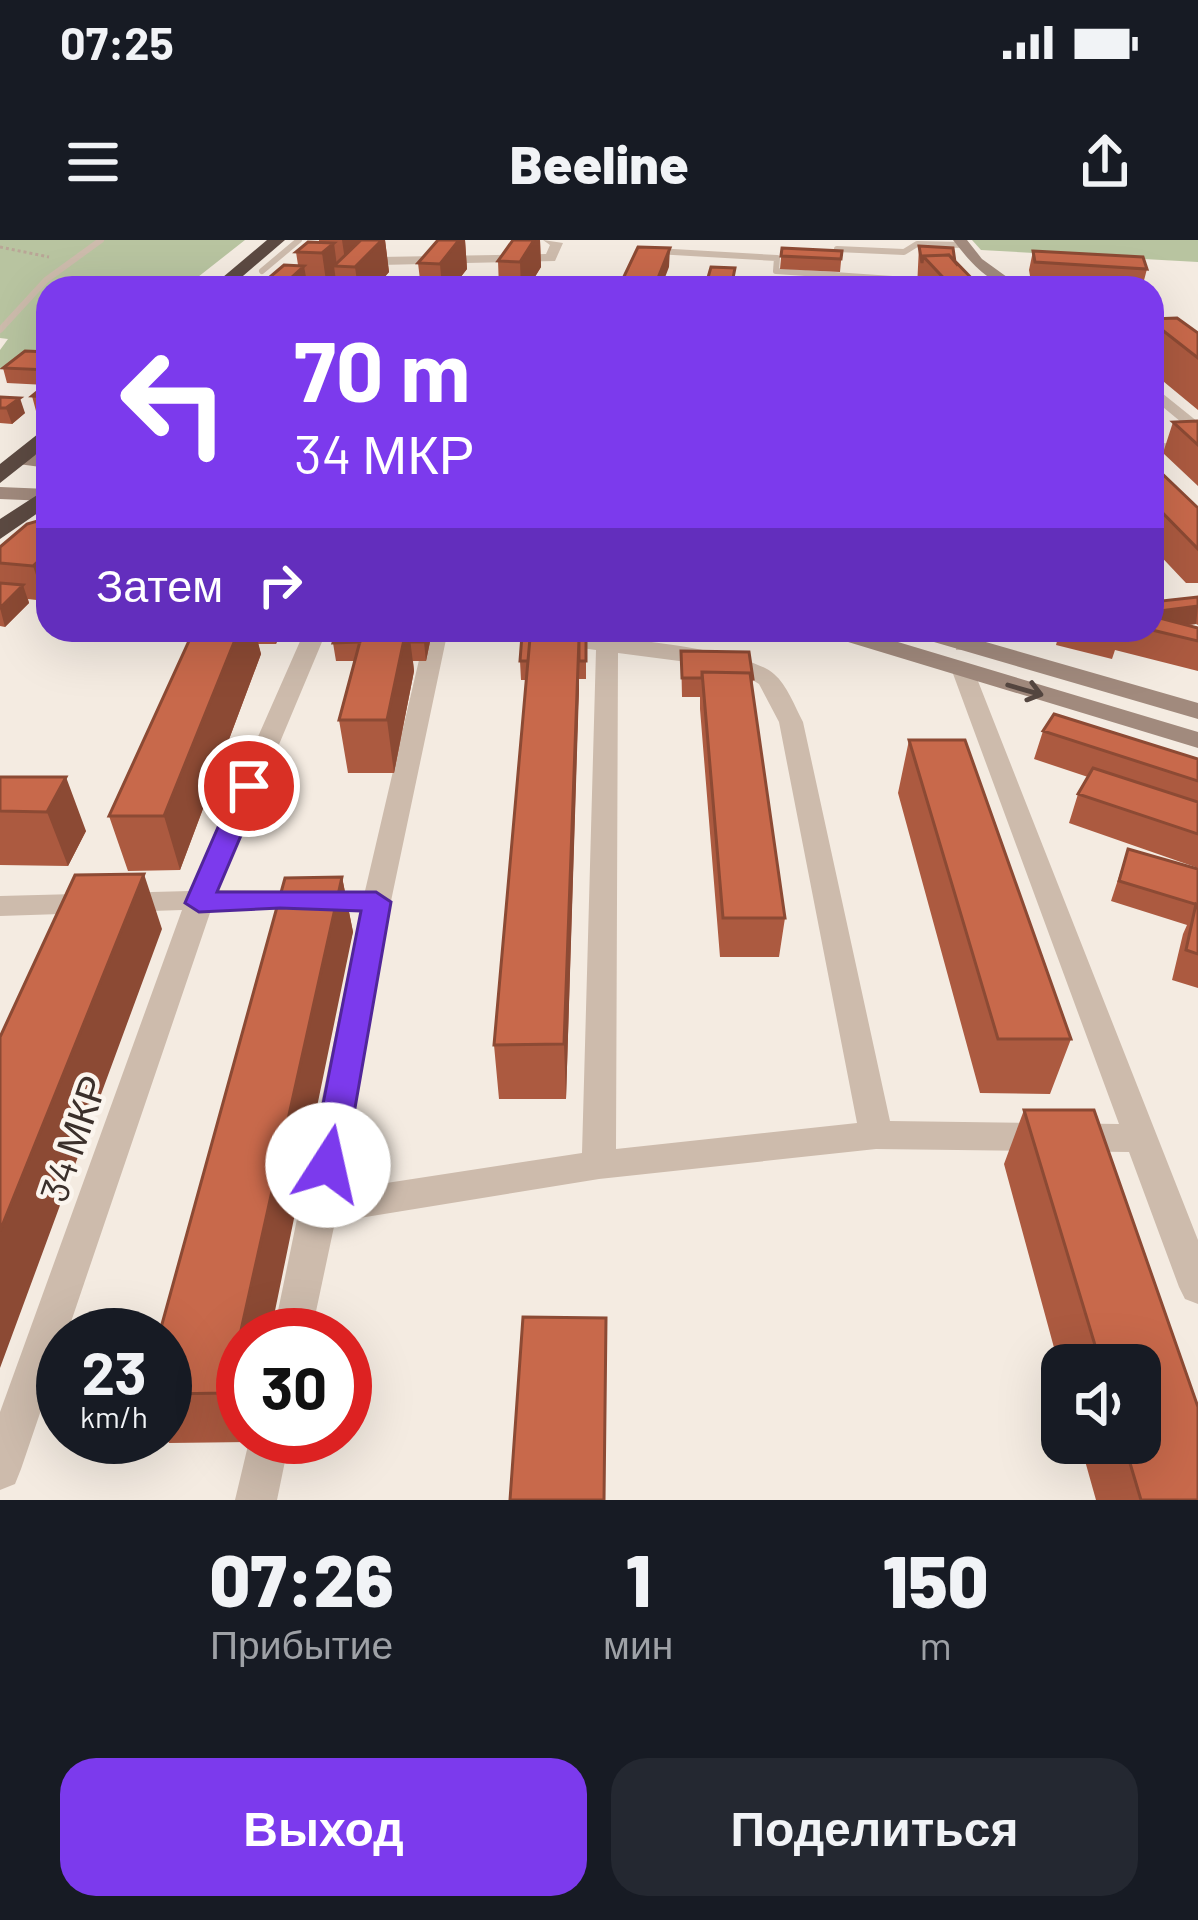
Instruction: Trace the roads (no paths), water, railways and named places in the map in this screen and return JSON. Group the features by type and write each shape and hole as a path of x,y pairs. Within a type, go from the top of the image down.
{"highway":[{"path":"234,276 277,240"},
{"path":"256,276 298,240"},
{"path":"0,476 9,458 36,441"},
{"path":"0,531 36,504"}],"main road":[{"path":"962,243 997,276"},
{"path":"0,493 36,494"},
{"path":"888,642 1198,711"},
{"path":"937,642 963,658 1198,740"}],"street":[{"path":"380,260 551,259 557,243 549,240"},
{"path":"1164,401 1198,431"},
{"path":"1164,448 1198,452"},
{"name":"34 МКР","path":"0,1469 199,903 311,642"},
{"path":"298,1308 376,902 434,642"},
{"path":"574,642 739,662 768,680 791,722 876,1136"},
{"path":"981,642 963,658 1198,1287"},
{"path":"599,1165 607,647"},
{"path":"0,906 280,898 376,902"},
{"path":"320,1209 599,1165 876,1136 1142,1138"},
{"path":"256,1500 264,1464"}],"lane":[{"path":"48,276 101,240"},
{"path":"837,249 904,252 917,244 962,243"},
{"path":"652,251 777,258 776,271 846,276"},
{"path":"0,330 36,286"}]}
